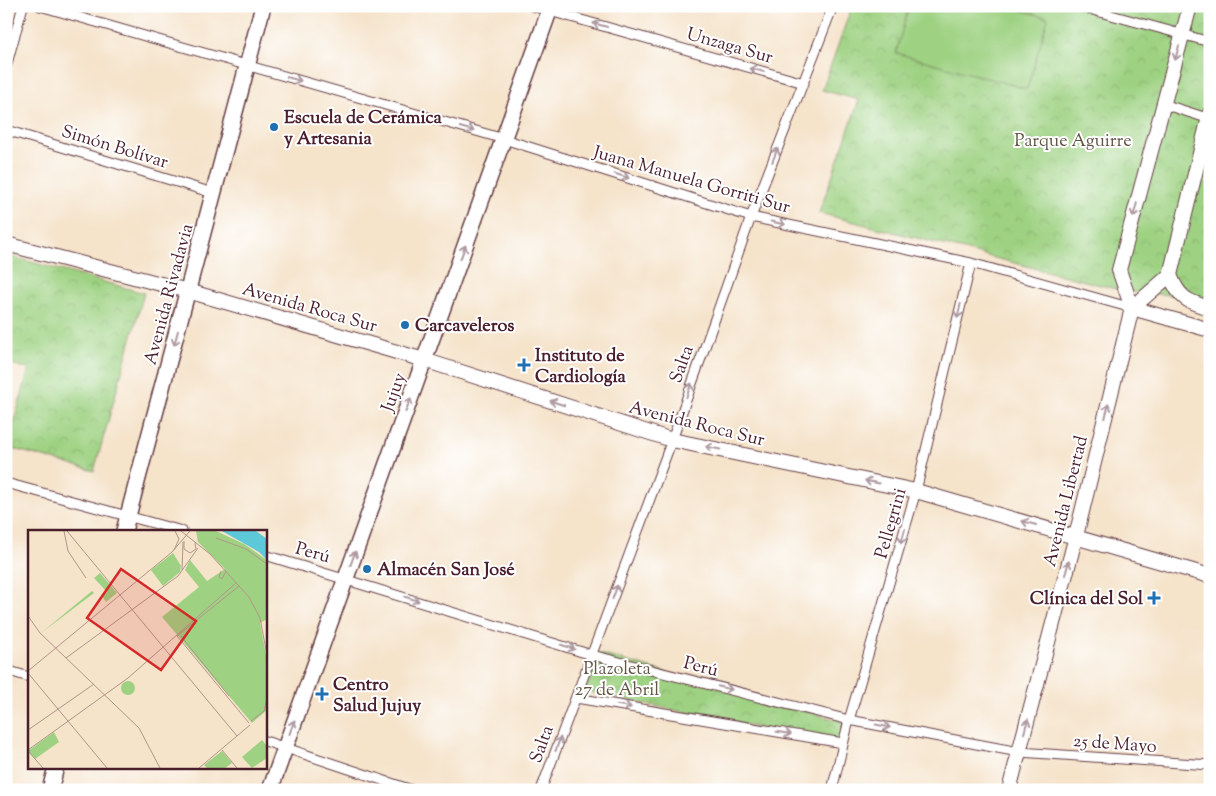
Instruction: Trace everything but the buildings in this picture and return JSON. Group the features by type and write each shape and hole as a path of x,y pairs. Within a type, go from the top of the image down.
{"main road":[{"name":"Avenida Rivadavia","path":"124,530 263,6"},
{"path":"1132,308 1119,270 1190,6"},
{"name":"Jujuy","path":"270,790 550,8"},
{"path":"1132,308 1170,275 1209,117"},
{"name":"Avenida Roca Sur","path":"6,244 188,291 424,360 672,440 916,491 1210,576"},
{"path":"1170,275 1180,295 1190,302 1210,308"},
{"path":"1132,308 1210,330"},
{"name":"Avenida Libertad","path":"1010,790 1076,536 1132,308"},
{"path":"50,790 56,768"}],"street":[{"path":"6,67 23,6"},
{"name":"Juana Manuela Gorriti Sur","path":"40,6 504,139 751,217 971,263 1132,308"},
{"name":"Unzaga Sur","path":"532,6 550,8 804,83"},
{"name":"Salta","path":"541,790 672,440 751,217 833,6"},
{"path":"1078,6 1210,42"},
{"path":"1163,104 1209,117"},
{"name":"Simón Bolívar","path":"6,130 213,193"},
{"name":"Pellegrini","path":"832,790 850,720 916,491 971,263"},
{"path":"6,483 179,530"},
{"name":"Perú","path":"266,555 592,655 850,720 1019,752"},
{"path":"6,670 28,677"},
{"path":"576,698 844,743"},
{"path":"266,741 285,746 412,790"},
{"name":"25 de Mayo","path":"1019,752 1210,765"}],"green space":[{"name":"Parque Aguirre","path":"852,6 1210,6 1210,305 1172,295 1128,292 819,213 859,100 822,90"},
{"path":"909,6 1006,6 1048,18 1027,89 896,53"},
{"path":"6,255 144,293 94,471 7,447 29,369 6,362"},
{"name":"Plazoleta 27 de Abril","path":"600,654 848,723 840,745 585,691"}],"place":[{"name":"Escuela de Cerámica y Artesania","path":"274,127"},
{"name":"Carcaveleros","path":"405,325"},
{"name":"Instituto de Cardiología","path":"524,365"},
{"name":"Almacén San José","path":"367,569"},
{"name":"Clínica del Sol","path":"1154,598"},
{"name":"Centro Salud Jujuy","path":"322,694"}]}
